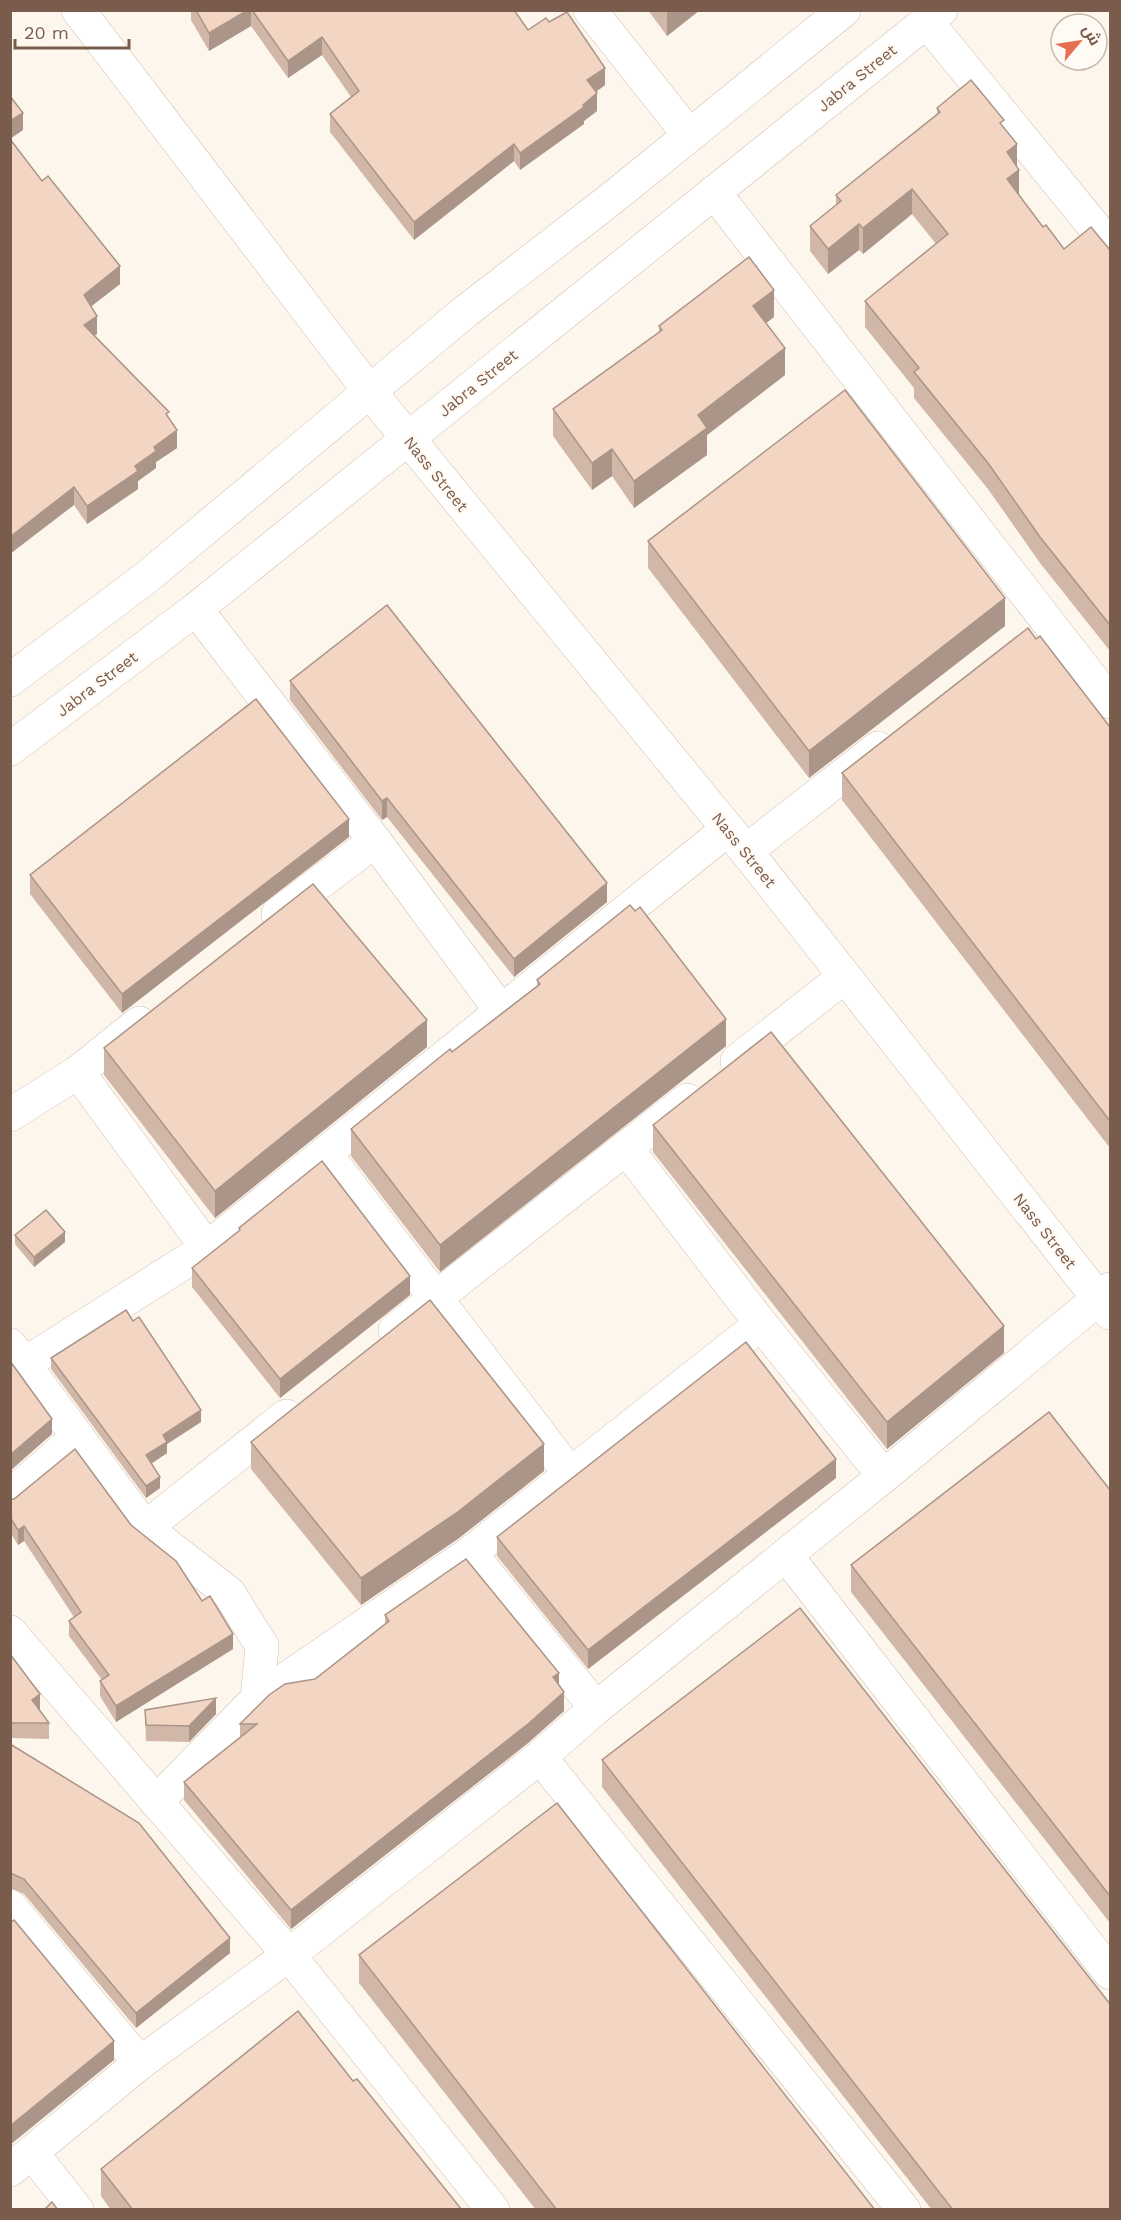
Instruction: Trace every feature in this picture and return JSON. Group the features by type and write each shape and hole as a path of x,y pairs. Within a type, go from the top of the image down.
{"street":[{"name":"Nass Street","path":"78,10 370,392 737,840 844,977 1107,1300"},
{"path":"590,10 689,135"},
{"path":"10,680 147,578 466,311 844,10"},
{"path":"934,16 1110,246"},
{"name":"Jabra Street","path":"10,749 196,609 934,16"},
{"path":"714,192 1110,702"},
{"path":"196,609 375,841 501,1011"},
{"path":"1017,640 1045,618"},
{"path":"257,1699 262,1646 229,1593 145,1528 18,1354 207,1248 501,1011 737,840 905,727"},
{"path":"253,933 375,841"},
{"path":"370,1350 844,977"},
{"path":"10,1115 78,1072 160,1006"},
{"path":"78,1072 207,1248"},
{"path":"626,1148 761,1324 885,1476"},
{"path":"325,1152 571,1475"},
{"path":"77,2210 21,2161 140,2063 289,1954 540,1757 596,1708 1107,1300"},
{"path":"156,1802 257,1699 470,1553 761,1324"},
{"path":"145,1528 314,1395"},
{"path":"10,1496 77,1437"},
{"path":"470,1553 596,1708"},
{"path":"786,1555 1110,1973"},
{"path":"10,1632 289,1954 493,2210"},
{"path":"540,1757 904,2210"},
{"path":"15,1920 140,2063"}],"building":[{"path":"196,10 248,10 209,33"},
{"path":"252,10 514,10 528,30 546,18 549,22 567,12 605,68 587,80 597,93 583,105 584,107 520,153 514,144 414,222 330,114 359,91 322,37 288,61"},
{"path":"971,80 1004,120 1000,123 1017,144 1007,152 1019,170 1007,179 1043,227 1046,225 1064,249 1091,227 1110,250 1110,625 1040,537 988,463 914,372 919,368 865,301 948,234 912,189 863,228 859,224 828,249 810,226 841,201 836,195 940,112 937,108"},
{"path":"10,96 23,113 10,121"},
{"path":"10,139 42,181 48,176 120,266 84,295 97,316 84,325 169,412 166,414 177,430 154,447 156,451 135,466 138,471 87,506 74,487 10,537"},
{"path":"749,257 774,290 753,306 785,348 698,415 707,428 634,481 612,449 592,463 553,409 662,330 659,326"},
{"path":"845,390 1005,598 809,751 648,541"},
{"path":"387,605 607,883 514,959 387,798 382,801 290,681"},
{"path":"1028,628 1036,639 1040,636 1110,727 1110,1121 842,773"},
{"path":"256,699 349,819 122,994 30,875"},
{"path":"313,884 427,1020 215,1191 104,1048"},
{"path":"630,905 635,911 640,907 726,1019 440,1245 351,1129 450,1049 452,1052 540,984 537,980"},
{"path":"771,1032 1004,1326 887,1422 653,1125"},
{"path":"322,1161 410,1276 280,1379 192,1268"},
{"path":"46,1210 65,1232 34,1257 15,1235"},
{"path":"430,1300 544,1444 459,1511 361,1578 251,1442"},
{"path":"126,1310 133,1321 139,1317 201,1410 163,1435 167,1442 146,1455 160,1477 146,1486 51,1358"},
{"path":"746,1342 836,1459 588,1650 497,1537"},
{"path":"10,1361 52,1419 10,1455"},
{"path":"1049,1412 1110,1490 1110,1896 851,1565"},
{"path":"75,1449 131,1525 176,1561 202,1601 210,1596 233,1634 116,1706 100,1681 109,1675 69,1621 81,1612 24,1526 18,1530 10,1517 10,1499 14,1499"},
{"path":"466,1559 559,1673 553,1677 564,1692 528,1724 291,1910 184,1782 257,1724 240,1724 269,1695 285,1684 315,1679 389,1621 385,1615"},
{"path":"800,1608 1110,2004 1110,2210 953,2210 602,1760"},
{"path":"10,1654 40,1694 32,1700 49,1723 10,1723"},
{"path":"216,1698 189,1726 146,1725 145,1710"},
{"path":"10,1744 139,1823 230,1938 136,2013 24,1879 10,1873"},
{"path":"557,1803 875,2210 557,2210 359,1955"},
{"path":"14,1920 114,2041 10,2126 10,1923"},
{"path":"298,2011 353,2081 357,2079 462,2210 133,2210 101,2169"},
{"path":"52,2202 58,2210 44,2210"}]}
